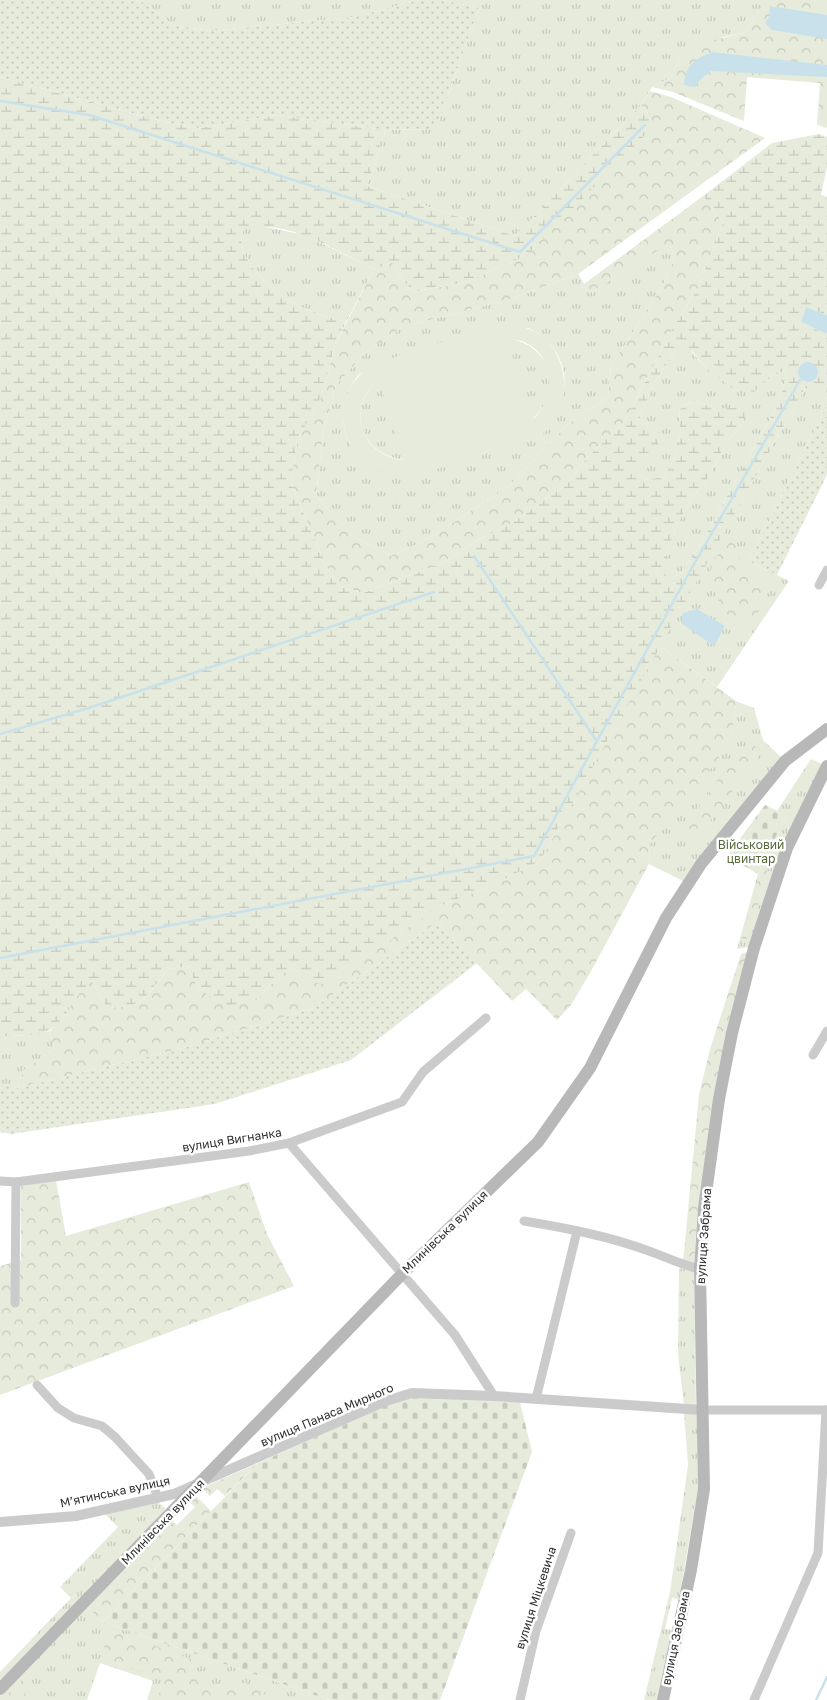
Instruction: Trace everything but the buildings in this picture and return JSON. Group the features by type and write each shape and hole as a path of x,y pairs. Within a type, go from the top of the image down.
{"main road":[{"name":"Млинівська вулиця","path":"0,1689 203,1481 225,1454 403,1273 538,1142 590,1068 666,918 701,864 785,761 827,729"},
{"name":"вулиця Забрама","path":"663,1700 691,1570 704,1489 700,1269 704,1208 719,1099 732,1033 754,948 787,848 822,787 827,766"}],"street":[{"path":"819,585 827,570"},
{"name":"вулиця Вигнанка","path":"0,1181 16,1182 249,1151 289,1143 402,1102 423,1072 486,1018"},
{"path":"813,1055 827,1030"},
{"path":"289,1143 455,1335 494,1396"},
{"path":"15,1303 16,1182"},
{"path":"524,1221 577,1230 649,1251 680,1265 700,1269"},
{"path":"536,1399 577,1230"},
{"path":"36,1385 58,1408 74,1418 102,1426 115,1437 149,1474 158,1498"},
{"name":"вулиця Панаса Мирного","path":"203,1481 386,1401 412,1393 494,1396 702,1410"},
{"path":"702,1410 826,1410 818,1553 754,1700"},
{"name":"Мʼятинська вулиця","path":"0,1522 76,1516 158,1498 203,1481"},
{"name":"вулиця Міцкевича","path":"520,1700 536,1630 571,1533"}],"green space":[{"path":"0,0 135,0 145,3 173,25 211,31 354,17 419,0 443,0 479,8 436,129 386,130 278,115 198,128 165,122 0,77"},
{"path":"135,0 419,0 354,17 211,31 173,25 145,3"},
{"path":"443,0 760,0 760,9 746,32 723,37 680,59 670,78 652,87 641,105 515,236 367,186 386,130 436,129 479,8"},
{"path":"760,0 827,0 827,128 817,125 820,83 747,77 744,121 673,92 652,87 670,78 680,59 698,44 746,32 760,9"},
{"path":"0,77 165,122 198,128 278,115 386,130 367,186 515,236 641,105 652,121 650,130 527,255 466,282 413,292 400,276 394,262 374,269 327,245 293,232 259,227 243,230 242,246 245,255 254,269 273,290 306,309 346,322 335,345 322,395 297,441 291,483 325,565 341,587 363,593 443,563 478,540 510,524 566,485 586,459 625,421 672,329 698,288 723,223 703,196 772,143 819,134 827,137 827,167 821,195 827,197 827,315 806,307 801,322 827,334 827,399 805,388 540,861 497,883 438,907 325,985 308,980 294,968 280,974 258,999 228,1007 199,990 187,966 168,969 144,999 129,1006 107,1007 92,981 51,1029 34,1034 0,1036","holes":["675,351 692,351 707,369 732,388 754,392 772,376 784,371 788,374 777,407 691,561 679,575 666,579 666,556 677,525 691,499 707,480 725,445 744,421 745,407 716,409 694,400 679,410 679,445 664,477 644,480 635,466 647,453 660,448 654,433 640,418 654,383"]},
{"path":"650,91 671,97 765,138 578,274 510,299 403,327 365,353 336,385 323,433 316,496 355,538 391,556 426,540 507,488 567,425 608,397 611,366 662,287 675,257 670,243 590,293 584,284 703,196 723,223 698,288 672,329 625,421 586,459 566,485 510,524 478,540 443,563 363,593 341,587 325,565 291,483 297,441 322,395 335,345 374,269 394,262 400,276 413,292 466,282 527,255 652,121 641,105"},
{"path":"256,225 305,235 374,269 346,322 306,309 273,290 247,260 243,250 243,230"},
{"path":"670,242 675,257 662,287 611,366 608,397 567,425 507,488 426,540 391,556 355,538 316,496 323,433 336,385 365,353 403,327 510,299 578,274 590,293","holes":["528,328 552,346 560,359 565,382 556,417 551,425 539,436 407,476 387,473 371,465 358,455 348,441 344,426 344,409 349,391 359,374"]},
{"path":"502,322 529,329 544,338 553,348 563,373 563,401 551,426 536,438 424,473 407,476 386,474 368,465 353,450 348,441 343,421 344,403 351,386 371,365","holes":["507,339 522,341 533,347 542,357 547,369 548,395 542,408 533,419","379,380 404,460 389,457 377,450 368,441 362,429 360,417 362,404 368,392"]},
{"path":"506,338 521,342 533,349 543,359 548,370 550,382 548,395 542,407 532,419"},
{"path":"675,351 691,351 707,369 754,392 772,376 784,371 788,374 777,407 691,561 679,575 666,579 666,556 677,525 691,499 707,480 725,445 744,421 694,400 679,410 679,445 664,477 644,480 634,466 647,453 654,433 640,418 654,383"},
{"path":"379,379 405,460 390,456 377,449 368,440 362,429 360,416 362,404 369,391"},
{"path":"805,388 827,399 827,405 749,561 789,581 717,687 660,646"},
{"path":"827,405 827,475 777,575 749,561"},
{"path":"731,542 740,549 740,563 755,572 770,589 755,617 739,623 722,610 709,577 714,559"},
{"path":"660,646 736,701 732,734 715,764 650,844 649,864 590,973 571,1005 557,1020 526,989 512,1001 438,922 313,1008 183,1048 17,1088 24,1070 54,1049 50,1031 80,992 92,981 107,1007 130,1006 144,999 168,969 187,966 199,990 258,999 280,974 294,968 308,980 349,968 438,907 497,883 540,861"},
{"path":"736,701 754,708 763,740 782,758 685,882 649,864 650,844 732,734"},
{"path":"750,744 759,748 761,753 695,841 684,837 686,826 728,765"},
{"path":"811,759 822,764 782,846 749,947 737,949 758,874 786,815 777,811"},
{"name":"Військовий цвинтар","path":"765,805 786,815 758,874 727,856"},
{"path":"765,869 769,872 745,943 741,942 759,875"},
{"path":"438,922 477,963 351,1060 215,1104 11,1134 0,1132 0,1083 17,1088 183,1048 313,1008"},
{"path":"747,952 698,1207 694,1265 683,1262 699,1095 710,1049 741,954"},
{"path":"50,1031 54,1049 24,1070 17,1088 0,1083 0,1036 19,1036"},
{"path":"56,1180 66,1236 249,1182 267,1234 294,1286 0,1395 0,1266 21,1260 21,1186"},
{"path":"679,1268 694,1271 696,1406 684,1405 678,1354"},
{"path":"413,1397 520,1402 532,1452 440,1700 329,1700 103,1622 258,1463 388,1405"},
{"path":"684,1413 697,1414 698,1489 679,1599 672,1598 665,1629 672,1630 657,1700 644,1700 670,1592 688,1465"},
{"path":"258,1463 225,1496 217,1489 210,1496 202,1488"},
{"path":"195,1495 211,1511 103,1622 86,1606 171,1519 177,1525 195,1507 189,1501"},
{"path":"158,1502 165,1508 163,1517 0,1683 0,1672 71,1598 60,1587 118,1527 105,1514"},
{"path":"86,1606 103,1622 329,1700 147,1700 153,1681 100,1663 87,1700 0,1700 0,1694"},
{"path":"118,1632 193,1660 197,1680 215,1697 246,1682 266,1695 268,1700 157,1700 164,1680 111,1661 103,1644 105,1633"},
{"path":"24,1678 27,1685 23,1700 1,1700"}],"water":[{"path":"769,6 827,15 827,39 772,30 765,23 770,15"},
{"path":"712,52 827,65 827,77 711,71 695,87 684,85 689,67 696,60"},
{"path":"806,307 827,315 827,334 801,322"},
{"path":"808,362 815,365 818,372 815,379 808,382 801,379 798,372 801,365"},
{"path":"697,609 725,626 714,646 681,623 683,613"}],"waterway":[{"path":"0,101 89,115 520,252 645,125"},
{"path":"0,958 534,856 689,573 800,380"},
{"path":"474,556 596,740"},
{"path":"0,734 95,706 434,592"},
{"path":"816,1700 827,1677"}]}
